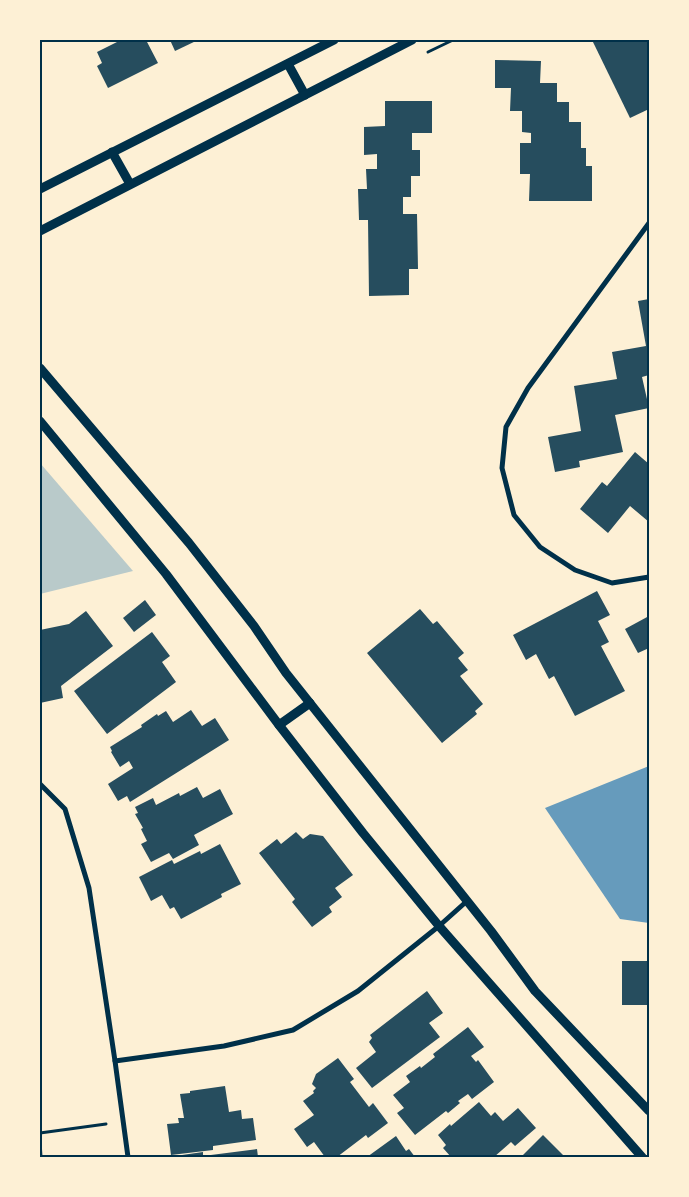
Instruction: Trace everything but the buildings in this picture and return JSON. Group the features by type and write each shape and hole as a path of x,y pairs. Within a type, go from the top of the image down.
{"street":[{"path":"40,189 334,40"},
{"path":"40,230 412,40"},
{"path":"288,64 305,95"},
{"path":"112,152 130,184"},
{"path":"649,223 528,388 506,427 502,468 514,514 540,547 575,570 612,583 649,577"},
{"path":"40,368 189,544 254,626 286,673 491,931 535,992 649,1111"},
{"path":"40,421 166,574 279,724 439,926 642,1157"},
{"path":"279,724 310,703"},
{"path":"40,784 65,809 89,888 128,1157"},
{"path":"115,1061 224,1046 293,1030 358,990 439,926 467,901"}],"path":[{"path":"40,1133 123,1122"},
{"path":"40,1141 41,1157"}],"shaded area":[{"path":"40,463 133,571 40,594"}],"water":[{"path":"649,766 649,923 620,919 545,808"}]}
